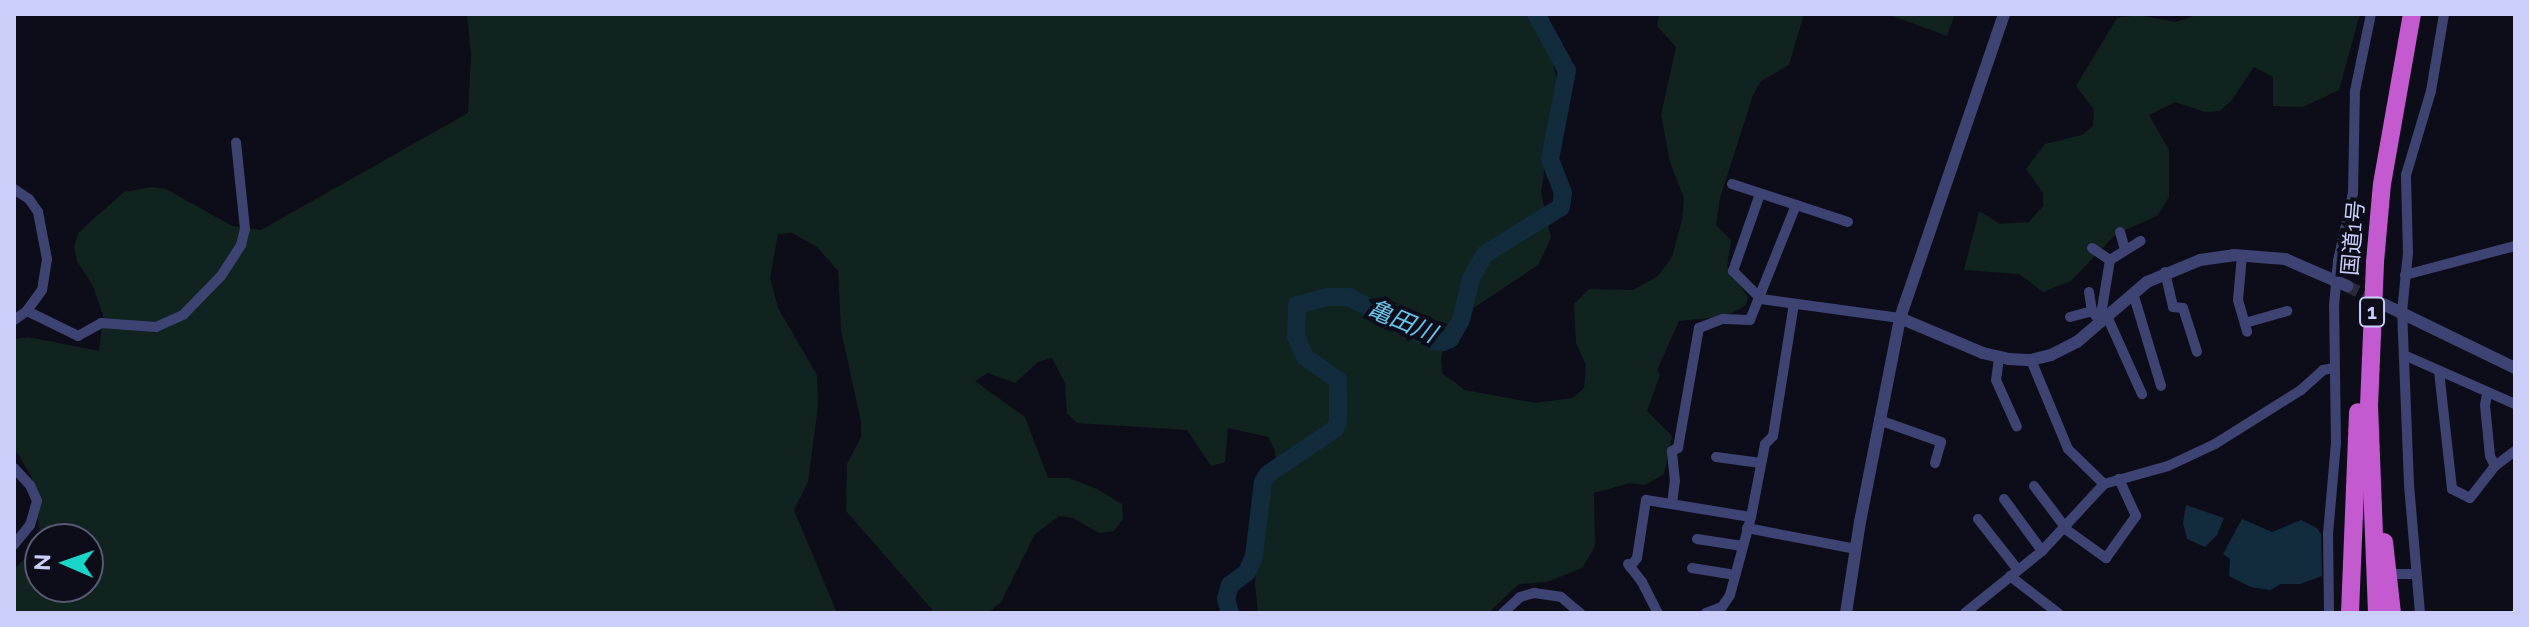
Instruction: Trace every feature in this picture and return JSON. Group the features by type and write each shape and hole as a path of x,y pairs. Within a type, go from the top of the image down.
{"highway":[{"name":"国道1号","path":"2377,613 2369,406 2375,262 2387,154 2412,14"},
{"name":"1","path":"2350,613 2363,314 2366,289 2375,262"},
{"name":"1","path":"2369,406 2375,414 2392,613"}],"street":[{"path":"1846,613 1900,318 2004,14"},
{"path":"2329,613 2328,534 2336,421 2333,368 2353,193 2355,91 2371,14"},
{"path":"2420,613 2402,312 2409,231 2406,175 2431,91 2444,14"},
{"path":"27,311 78,336 101,323 156,327 183,315 221,276 241,245 245,229 236,142"},
{"path":"1732,184 1848,222"},
{"path":"14,189 34,204 46,246 45,280 27,311 14,320"},
{"path":"1760,194 1733,271 1760,298 1900,318 1999,357 2031,360 2060,352 2100,315 2133,293 2165,272 2200,260 2242,255 2285,259 2342,283"},
{"path":"1672,504 1675,481 1672,451 1678,448 1699,328 1723,319 1750,320 1753,305 1760,298 1796,205"},
{"path":"2120,232 2125,249"},
{"path":"2100,315 2110,260 2141,241"},
{"path":"2405,275 2515,246"},
{"path":"2092,248 2110,260"},
{"path":"2242,255 2238,300 2246,328 2287,311"},
{"path":"2165,272 2173,307 2183,308 2197,352"},
{"path":"2089,292 2142,394"},
{"path":"2133,293 2161,386"},
{"path":"1706,613 1726,602 1735,575 1765,444 1773,436 1794,304"},
{"path":"2383,304 2515,368"},
{"path":"2070,317 2100,315"},
{"path":"2404,355 2487,395 2515,404"},
{"path":"1999,357 1996,380 2017,427"},
{"path":"2031,360 2068,449 2104,484"},
{"path":"1965,613 2042,551 2104,484 2168,466 2215,444 2301,390 2323,370 2333,368"},
{"path":"2439,371 2452,489 2470,498 2495,466 2515,451"},
{"path":"2487,395 2485,405 2490,456 2495,466"},
{"path":"1879,420 1941,442 1935,463"},
{"path":"1716,457 1761,463"},
{"path":"14,468 30,485 37,501 30,525 14,545"},
{"path":"2034,486 2065,527 2106,558 2136,516 2119,479"},
{"path":"2004,499 2042,551"},
{"path":"1658,613 1628,565 1637,558 1646,500 1856,549"},
{"path":"1978,519 2014,573 2058,613"},
{"path":"1697,539 1742,546"},
{"path":"1692,568 1735,575"},
{"path":"2395,574 2416,574"},
{"path":"2330,578 2343,577"},
{"path":"1503,613 1520,597 1534,593 1561,597 1580,613"}],"green space":[{"path":"467,14 1544,14 1544,31 1558,83 1541,192 1551,238 1538,265 1451,323 1441,358 1442,373 1465,390 1535,403 1573,398 1584,388 1586,365 1576,343 1574,304 1589,289 1633,290 1658,276 1672,257 1682,220 1684,198 1670,162 1661,115 1676,47 1657,26 1659,14 1804,14 1789,65 1761,81 1753,95 1720,198 1716,225 1731,240 1727,267 1748,297 1746,305 1727,316 1679,321 1657,370 1660,375 1647,411 1672,436 1664,474 1645,485 1630,483 1594,493 1595,547 1582,568 1547,582 1519,584 1488,613 1258,613 1255,584 1259,534 1276,465 1275,450 1268,437 1228,428 1225,462 1211,466 1187,430 1077,423 1067,413 1065,383 1052,358 1038,362 1015,383 988,373 975,381 1025,417 1048,478 1069,478 1097,489 1122,504 1123,519 1114,531 1099,533 1073,518 1059,516 1035,534 1001,602 988,613 935,613 846,511 847,464 861,437 861,422 841,330 838,271 817,247 792,233 778,234 770,278 778,308 817,375 818,406 808,482 794,510 837,613 14,613 14,569 24,559 24,603 104,603 104,523 38,523 32,478 14,447 14,339 28,337 99,351 103,315 93,286 77,261 74,247 79,232 124,192 152,187 166,189 232,226 261,230 468,113 471,55"},
{"path":"1887,14 1955,14 1947,36"},
{"path":"2200,14 2360,14 2339,90 2303,107 2273,106 2273,77 2254,67 2232,100 2220,111 2205,112 2175,102 2149,115 2169,150 2169,197 2157,216 2116,234 2071,281 2043,292 2019,274 1964,270 1979,211 2000,224 2029,222 2043,206 2043,193 2026,169 2045,144 2082,135 2093,126 2094,110 2076,86 2117,18 2138,15 2176,22"}],"water":[{"path":"2186,505 2224,518 2217,535 2205,547 2187,539 2183,523"},
{"path":"2242,519 2272,532 2301,520 2317,528 2321,534 2322,576 2300,584 2281,584 2270,590 2251,587 2229,576 2230,559 2223,554"}],"waterway":[{"name":"亀田川","path":"1230,613 1226,599 1230,585 1247,572 1254,556 1263,482 1268,474 1335,429 1338,422 1338,380 1305,357 1296,337 1297,305 1326,297 1349,297 1434,341 1443,342 1450,339 1461,320 1471,278 1485,254 1561,207 1563,193 1550,159 1567,71 1536,14"}],"tunnel":[{"path":"2347,286 2377,301"}]}
